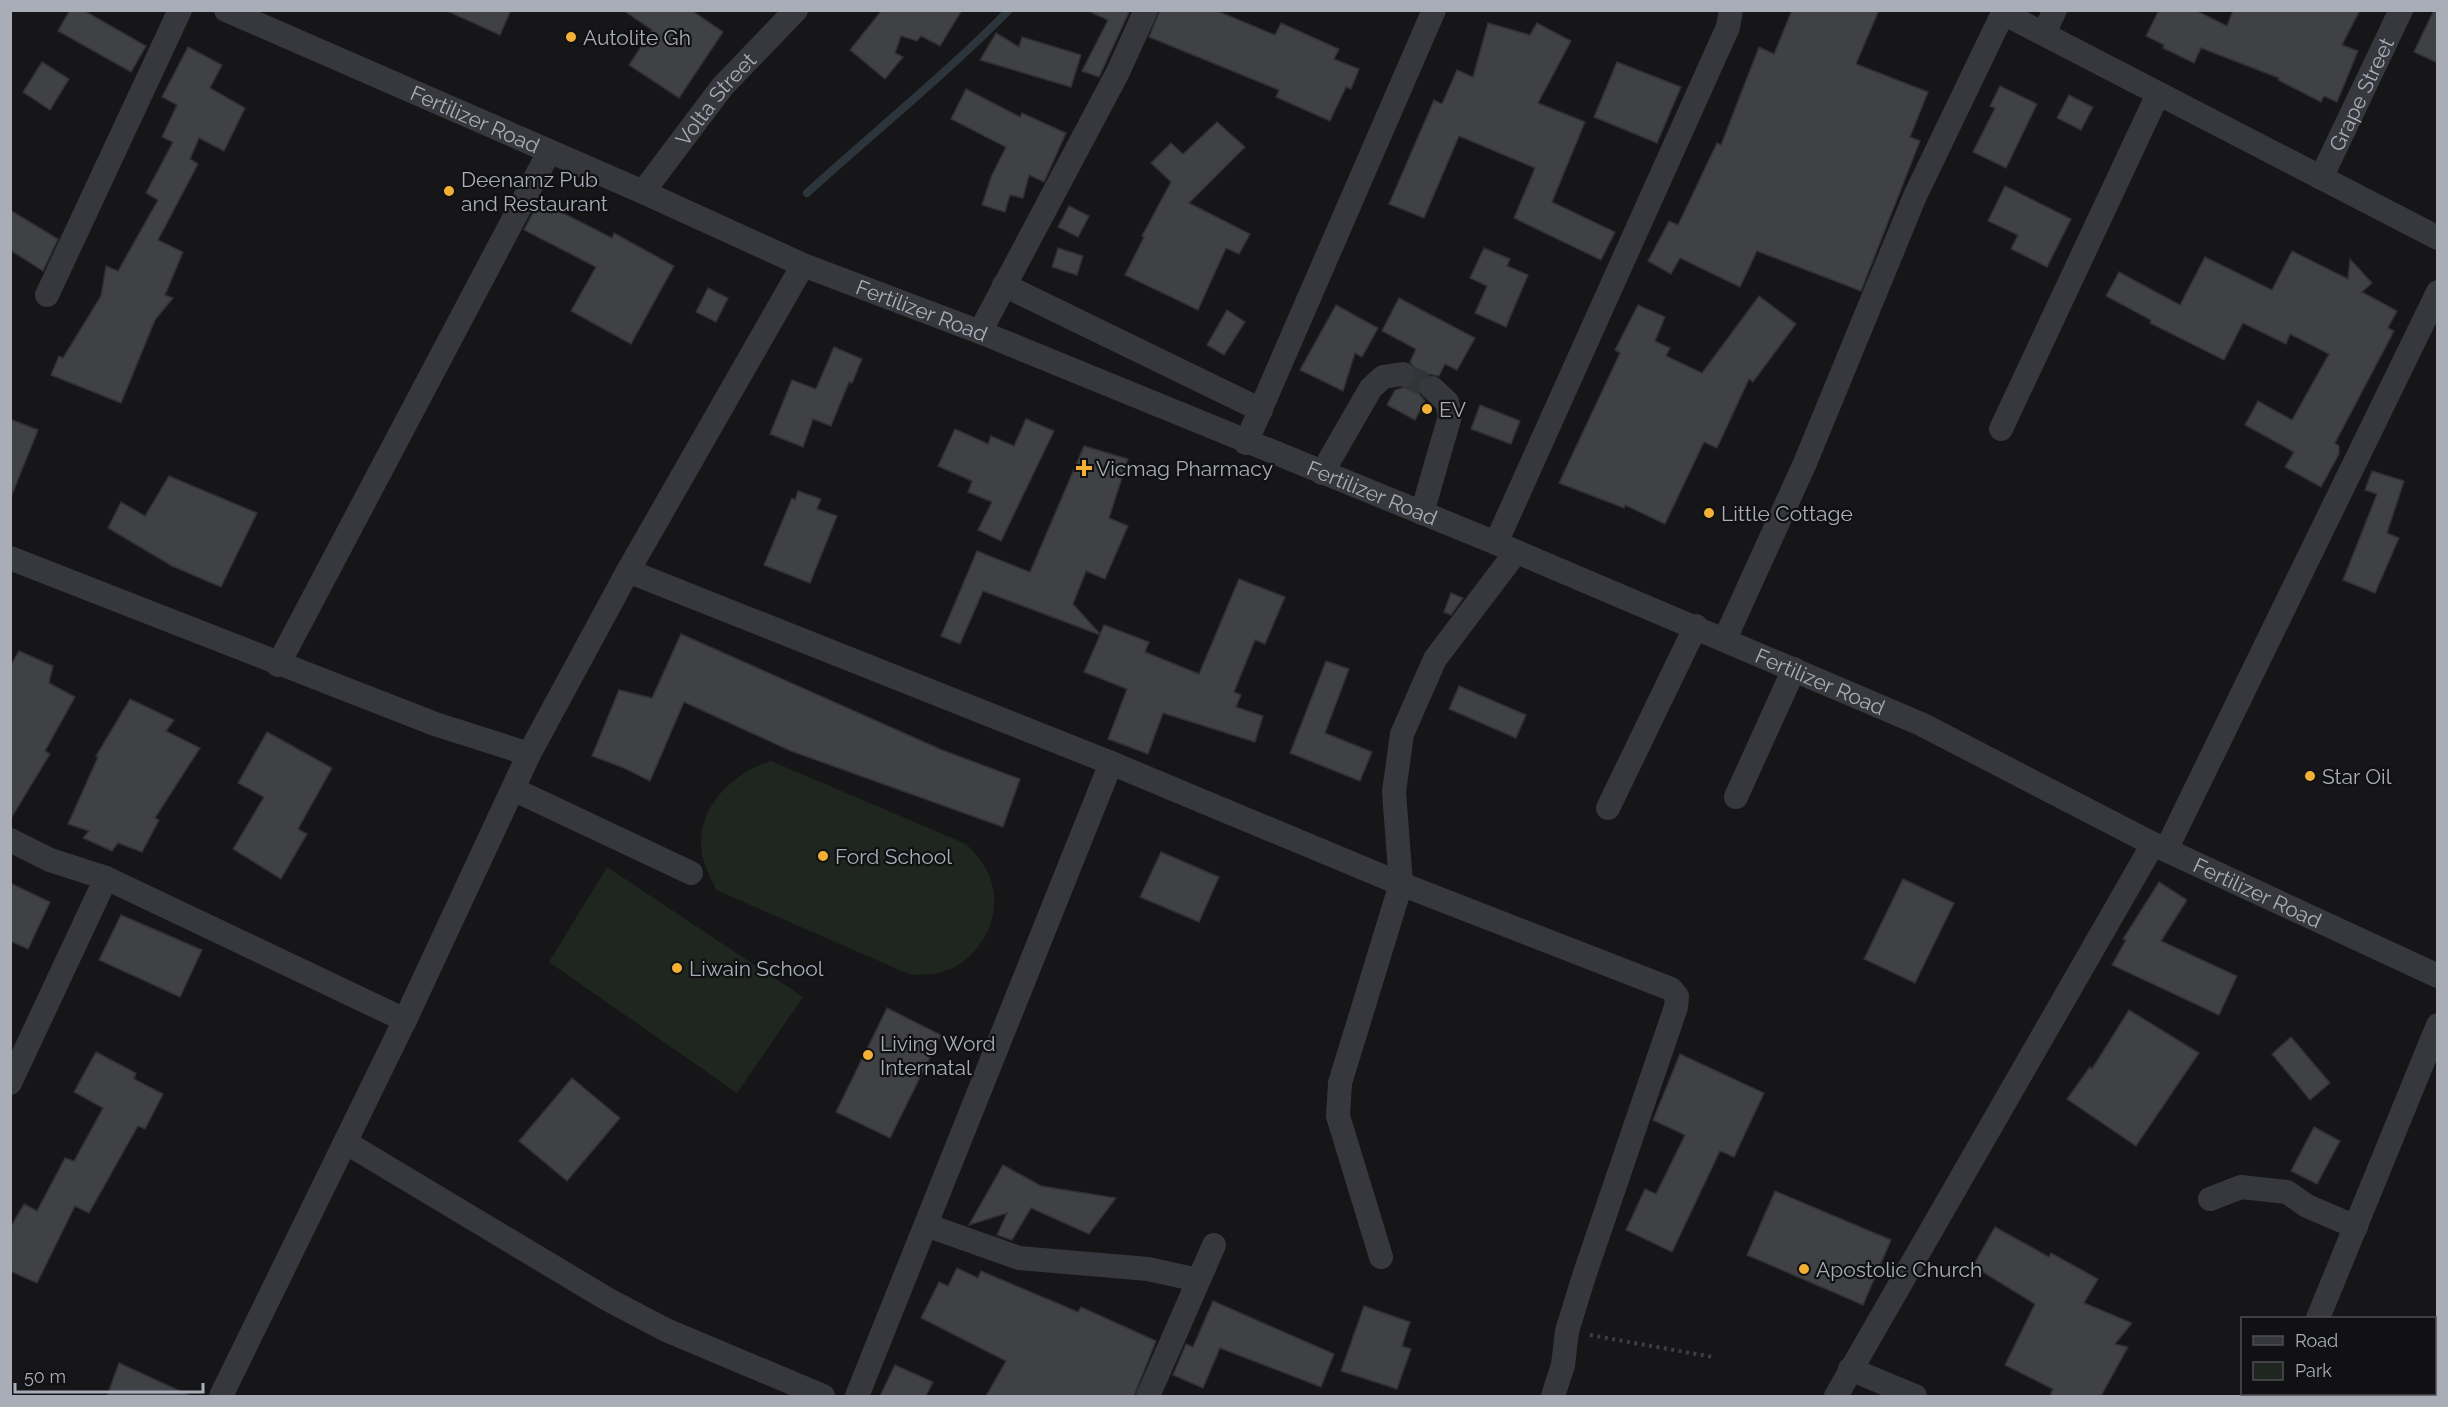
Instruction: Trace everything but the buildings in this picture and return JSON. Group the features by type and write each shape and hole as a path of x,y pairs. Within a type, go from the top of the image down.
{"street":[{"path":"47,295 180,10"},
{"name":"Fertilizer Road","path":"226,10 644,192 803,265 980,332 1246,443 1506,547 1696,626 1921,724 2160,847 2438,976"},
{"name":"Volta Street","path":"644,192 722,87 796,10"},
{"path":"980,332 1118,72 1146,10"},
{"path":"1246,443 1434,10"},
{"path":"1381,1257 1338,1116 1340,1083 1401,884 1394,792 1402,734 1435,658 1506,547 1728,27 1731,10"},
{"path":"2044,33 2055,10"},
{"name":"Grape Street","path":"2321,178 2401,10"},
{"path":"1725,639 1804,463 1915,196 2001,12 2438,238"},
{"path":"2001,429 2158,94"},
{"path":"278,665 549,152"},
{"path":"221,1396 405,1020 529,754 628,571 803,265"},
{"path":"1004,285 1260,410"},
{"path":"1836,1396 2160,847 2438,292"},
{"path":"1322,473 1371,388 1383,377 1404,374"},
{"path":"1422,513 1450,416 1447,402 1432,388"},
{"path":"10,558 278,665 435,724 529,754"},
{"path":"628,571 1111,763 1401,884 1671,989 1677,996 1676,1007 1567,1331 1563,1365 1553,1396"},
{"path":"1608,808 1696,626"},
{"path":"1736,797 1794,669"},
{"path":"857,1396 1111,763"},
{"path":"513,789 691,873"},
{"path":"10,840 50,860 106,878 405,1020"},
{"path":"10,1083 106,878"},
{"path":"2318,1317 2438,1024"},
{"path":"345,1142 607,1299 666,1330 823,1396"},
{"path":"2210,1199 2241,1187 2287,1192 2307,1206 2356,1227"},
{"path":"926,1225 1019,1258 1148,1269 1198,1280"},
{"path":"1148,1396 1214,1245"},
{"path":"1850,1369 1915,1396"}],"path":[{"path":"1567,1331 1713,1357"}],"green space":[{"path":"771,761 966,844 986,868 994,893 991,922 977,949 953,968 936,974 911,975 716,890 705,865 701,847 702,830 707,814 727,787 740,776"},
{"path":"607,867 803,997 737,1093 549,962"}],"waterway":[{"path":"807,193 935,80 1009,10"}],"tunnel":[{"path":"1403,374 1432,388"}],"place":[{"name":"Autolite Gh","path":"571,37"},
{"name":"Deenamz Pub and Restaurant","path":"449,191"},
{"name":"EV","path":"1427,409"},
{"name":"Vicmag Pharmacy","path":"1084,468"},
{"name":"Little Cottage","path":"1709,513"},
{"name":"Star Oil","path":"2310,776"},
{"name":"Ford School","path":"823,856"},
{"name":"Liwain School","path":"677,968"},
{"name":"Living Word Internatal","path":"868,1055"},
{"name":"Apostolic Church","path":"1804,1269"}]}
